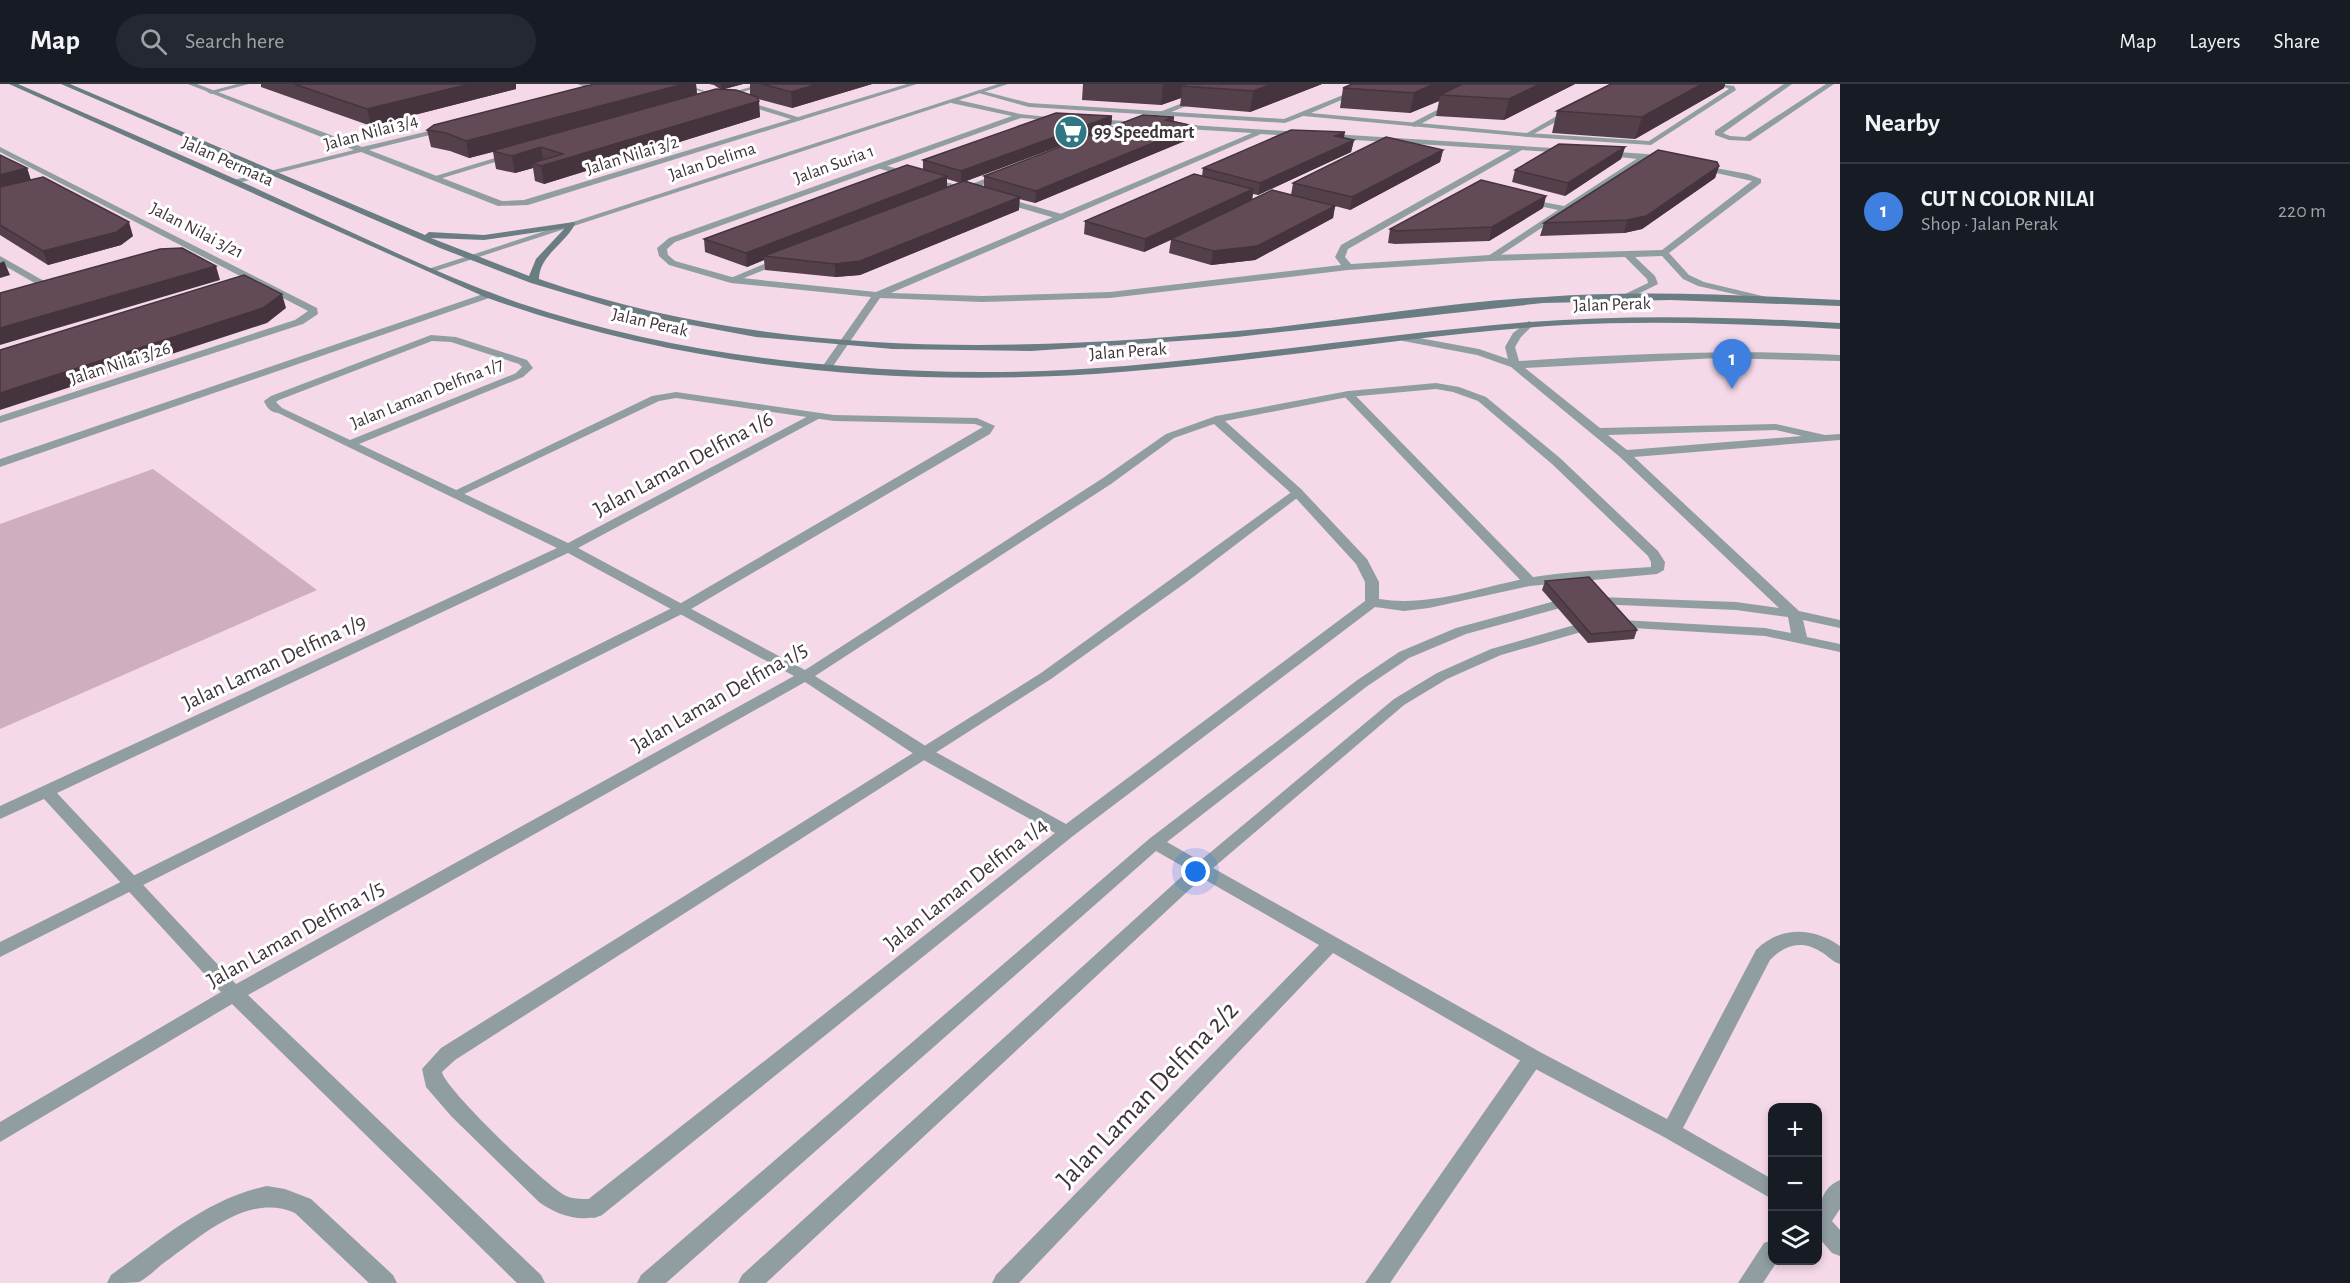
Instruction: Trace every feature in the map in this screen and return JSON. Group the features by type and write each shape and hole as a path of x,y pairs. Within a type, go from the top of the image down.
{"main road":[{"name":"Jalan Permata","path":"12,84 430,270"},
{"name":"Jalan Permata","path":"64,84 470,257"},
{"path":"408,232 483,239 513,237 571,224"},
{"path":"534,281 533,273 539,261 563,237 571,224"},
{"name":"Jalan Perak","path":"470,257 594,301 686,323 770,336 947,349 1105,346 1241,334 1504,302 1628,296 1840,303"},
{"name":"Jalan Perak","path":"430,270 489,296 564,319 662,343 749,358 827,367 948,374 1042,373 1130,368 1529,324 1689,318 1840,326"}],"street":[{"name":"Jalan Nilai 3/2","path":"191,84 501,204 519,204 914,84"},
{"path":"211,92 246,84"},
{"path":"580,84 597,89"},
{"path":"680,84 800,119"},
{"path":"710,99 766,84"},
{"name":"Jalan Delima","path":"430,270 1005,84"},
{"path":"1161,113 1237,84"},
{"path":"979,92 1023,104 1285,121 1305,115 1371,84"},
{"path":"1412,125 1492,84"},
{"path":"1305,115 1528,135 1651,143 1733,90 1732,87 1721,84"},
{"path":"1789,84 1718,134 1729,138 1747,139 1832,84"},
{"path":"574,95 606,86"},
{"path":"1054,106 1075,99"},
{"path":"954,101 1020,116 1149,125"},
{"path":"1528,135 1583,105"},
{"name":"Jalan Suria 1","path":"731,280 672,263 664,256 662,248 672,240 1020,116"},
{"path":"1116,132 1138,124"},
{"path":"1160,125 1578,152"},
{"name":"Jalan Nilai 3/4","path":"237,183 452,127"},
{"path":"827,367 877,296 1260,133"},
{"path":"1348,267 1340,257 1344,247 1520,148"},
{"name":"Jalan Nilai 3/21","path":"0,149 313,310 308,318 250,338"},
{"path":"1589,153 1647,156 1680,163"},
{"path":"434,178 514,155"},
{"path":"1490,258 1647,156"},
{"path":"880,165 987,195"},
{"path":"731,280 877,296 982,299 1110,295 1348,267 1490,258 1664,253 1758,181 1748,176 1692,165"},
{"path":"954,194 1008,173"},
{"path":"40,185 61,180"},
{"path":"1456,184 1467,187"},
{"path":"1511,197 1565,209"},
{"path":"997,199 1062,217"},
{"path":"163,249 185,243"},
{"path":"1626,253 1653,278 1653,284 1628,296"},
{"path":"1664,253 1686,277 1701,284 1770,299"},
{"path":"731,280 787,258"},
{"path":"0,259 36,285 52,280"},
{"path":"234,286 256,279"},
{"path":"0,463 489,296"},
{"path":"1515,365 1510,347 1517,335 1529,324"},
{"name":"Jalan Nilai 3/26","path":"0,420 250,338"},
{"name":"Jalan Laman Delfina 1/7","path":"431,338 452,339 523,362 528,368 519,375 349,444 278,410 272,406 270,401 431,338"},
{"path":"1403,338 1479,352 1515,365 1624,454 1794,614 1800,639"},
{"path":"1515,365 1622,357 1715,355 1840,358"},
{"name":"Jalan Laman Delfina 1/5","path":"0,1133 234,994 805,676 1107,481 1170,436 1216,420 1348,394 1436,386 1455,389 1482,399 1556,461 1653,554 1658,562 1657,570 1647,572 1530,582"},
{"path":"1348,394 1530,582"},
{"path":"0,950 681,609 986,432 989,426 977,421 818,415 676,395 656,398 456,493"},
{"name":"Jalan Laman Delfina 1/6","path":"568,548 818,415"},
{"path":"1216,420 1297,492 1362,562 1372,582 1372,602 1404,607 1429,604 1530,582"},
{"path":"1598,432 1776,427 1824,438"},
{"path":"1624,454 1840,437"},
{"path":"349,444 568,548 805,676 926,754 1067,832"},
{"path":"926,754 1046,676 1183,578 1297,492"},
{"name":"Jalan Laman Delfina 1/9","path":"0,813 568,548"},
{"path":"1600,601 1736,606 1794,614 1840,624"},
{"name":"Jalan Laman Delfina 1/4","path":"926,754 448,1054 432,1069 433,1081 458,1110 554,1202 571,1210 594,1208 1067,832 1372,602"},
{"path":"649,1283 1155,843 1361,684 1404,655 1461,630 1555,605"},
{"path":"1621,624 1766,632 1840,648"},
{"path":"750,1283 1201,869 1399,702 1442,676 1496,652 1576,629"},
{"path":"47,792 234,994 533,1283"},
{"path":"1155,843 1533,1058 1671,1131 1768,1187"},
{"path":"1671,1131 1763,955 1776,943 1791,937 1814,940 1835,951 1840,957"},
{"name":"Jalan Laman Delfina 2/2","path":"1004,1283 1331,944"},
{"path":"1377,1283 1533,1058"},
{"path":"1822,1217 1840,1190"},
{"path":"119,1283 218,1215 241,1202 265,1196 286,1198 303,1206 385,1283"},
{"path":"1822,1227 1840,1246"},
{"path":"1750,1283 1768,1257"}],"shaded area":[{"path":"153,469 317,590 0,729 0,524"}],"building":[{"path":"294,84 470,84 367,109"},
{"path":"594,84 684,84 466,141 446,133 427,130 434,125"},
{"path":"762,84 818,84 791,92"},
{"path":"1188,84 1272,84 1253,91 1182,86"},
{"path":"1352,84 1434,84 1414,93 1343,88"},
{"path":"1462,84 1540,84 1509,99 1440,95"},
{"path":"1611,84 1702,84 1642,117 1557,111"},
{"path":"716,89 736,90 757,97 759,101 541,166 532,163 563,154 541,147 512,156 492,151"},
{"path":"1056,113 1112,116 961,171 923,160"},
{"path":"1143,115 1174,117 1166,120 1194,126 1036,191 984,176"},
{"path":"1291,130 1345,132 1335,136 1354,140 1260,183 1203,168"},
{"path":"1386,137 1443,150 1352,197 1293,183"},
{"path":"1559,144 1625,147 1568,183 1515,170"},
{"path":"1658,150 1717,162 1719,166 1646,216 1627,220 1544,223"},
{"path":"0,155 27,168 0,175"},
{"path":"907,165 947,176 746,253 704,239"},
{"path":"1194,174 1253,189 1145,239 1085,221"},
{"path":"43,177 129,222 117,232 43,251 0,225 0,187"},
{"path":"1481,180 1546,196 1492,227 1397,231 1390,229"},
{"path":"964,181 1020,197 860,261 835,264 764,256"},
{"path":"1272,190 1335,206 1257,246 1213,251 1171,239"},
{"path":"182,248 216,266 0,328 0,293 160,249"},
{"path":"244,275 282,294 263,308 0,393 0,350"},
{"path":"1589,577 1637,630 1591,634 1545,581"}],"place":[{"name":"99 Speedmart","path":"1071,132"},
{"name":"CUT N COLOR NILAI","path":"1732,389"}]}
